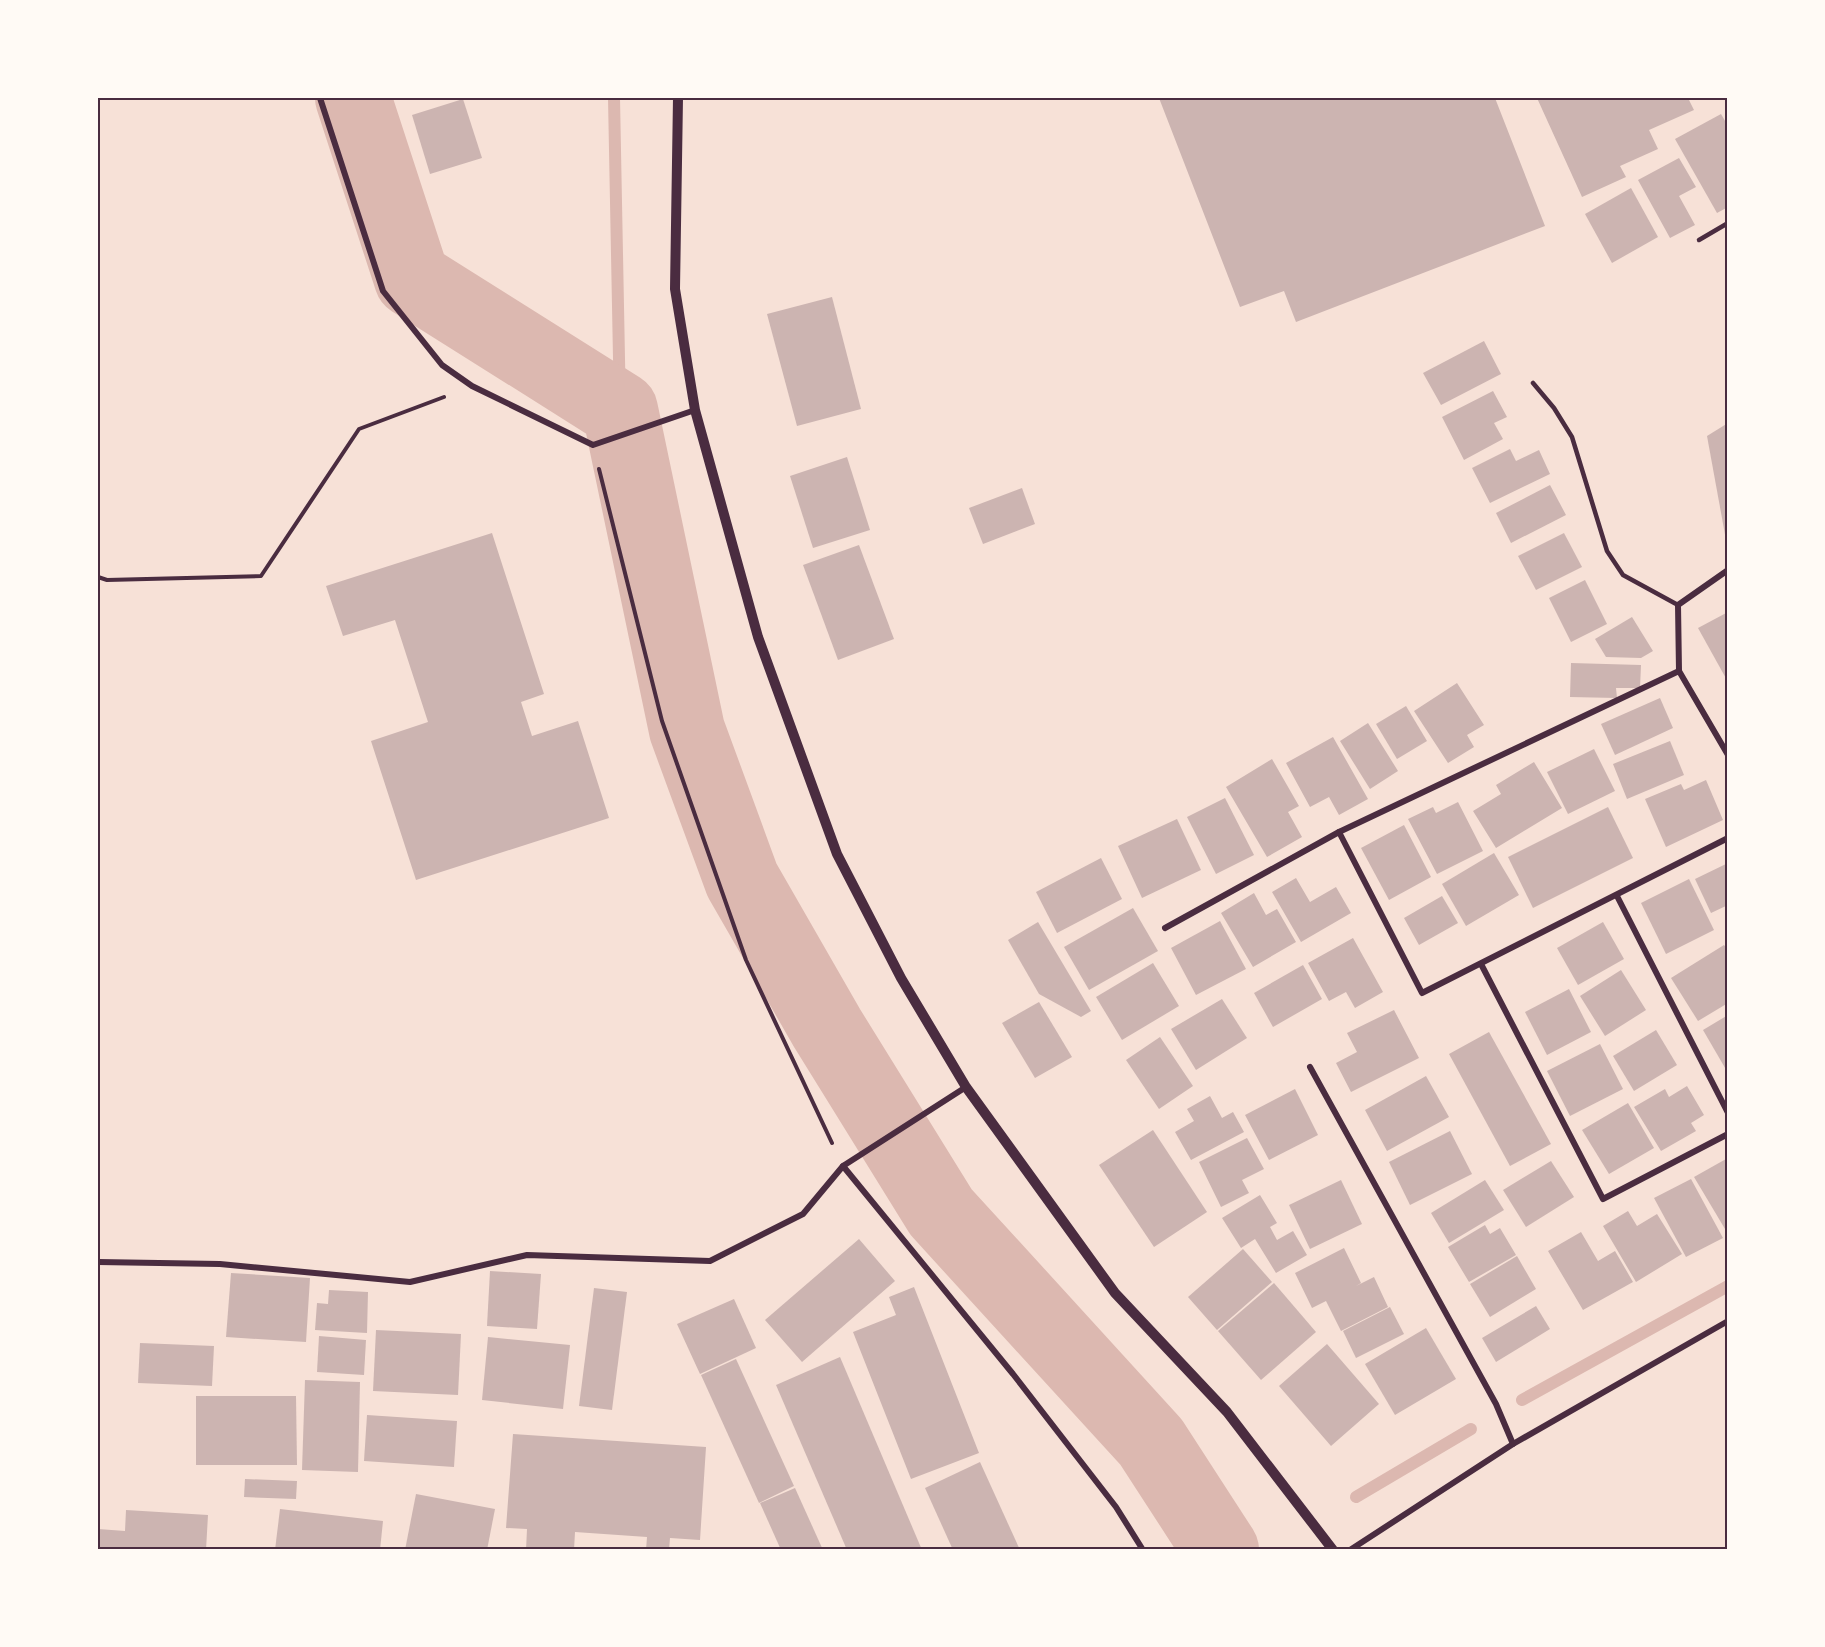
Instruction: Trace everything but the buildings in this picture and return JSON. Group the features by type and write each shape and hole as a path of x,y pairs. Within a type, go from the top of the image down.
{"street":[{"path":"320,98 383,291 442,365 472,386 593,445 695,410"},
{"path":"678,98 675,289 695,410 758,636 837,854 901,978 966,1087 1114,1293 1227,1412 1333,1550"},
{"path":"1728,570 1678,605 1679,672 1728,755"},
{"path":"1164,928 1339,832 1679,672"},
{"path":"1339,832 1422,993 1728,838"},
{"path":"1617,896 1728,1113"},
{"path":"1481,964 1603,1200 1728,1134"},
{"path":"1310,1067 1496,1404 1513,1444"},
{"path":"98,1262 220,1264 410,1282 527,1255 710,1261 803,1214 843,1166 966,1087"},
{"path":"843,1166 1013,1374 1116,1507 1143,1550"},
{"path":"1350,1550 1513,1444 1728,1321"}],"lane":[{"path":"1699,240 1728,223"},
{"path":"1533,383 1554,408 1572,437 1607,551 1623,575 1678,605"}],"path":[{"path":"98,577 107,580 261,576 359,429 472,386"},
{"path":"593,445 662,721 746,960 843,1166"}],"waterway":[{"path":"353,98 412,279 620,410 687,730 742,880 827,1028 941,1212 1151,1442 1221,1550"},
{"path":"614,98 620,410"},
{"path":"1522,1400 1728,1286"},
{"path":"1356,1497 1471,1429"}]}
